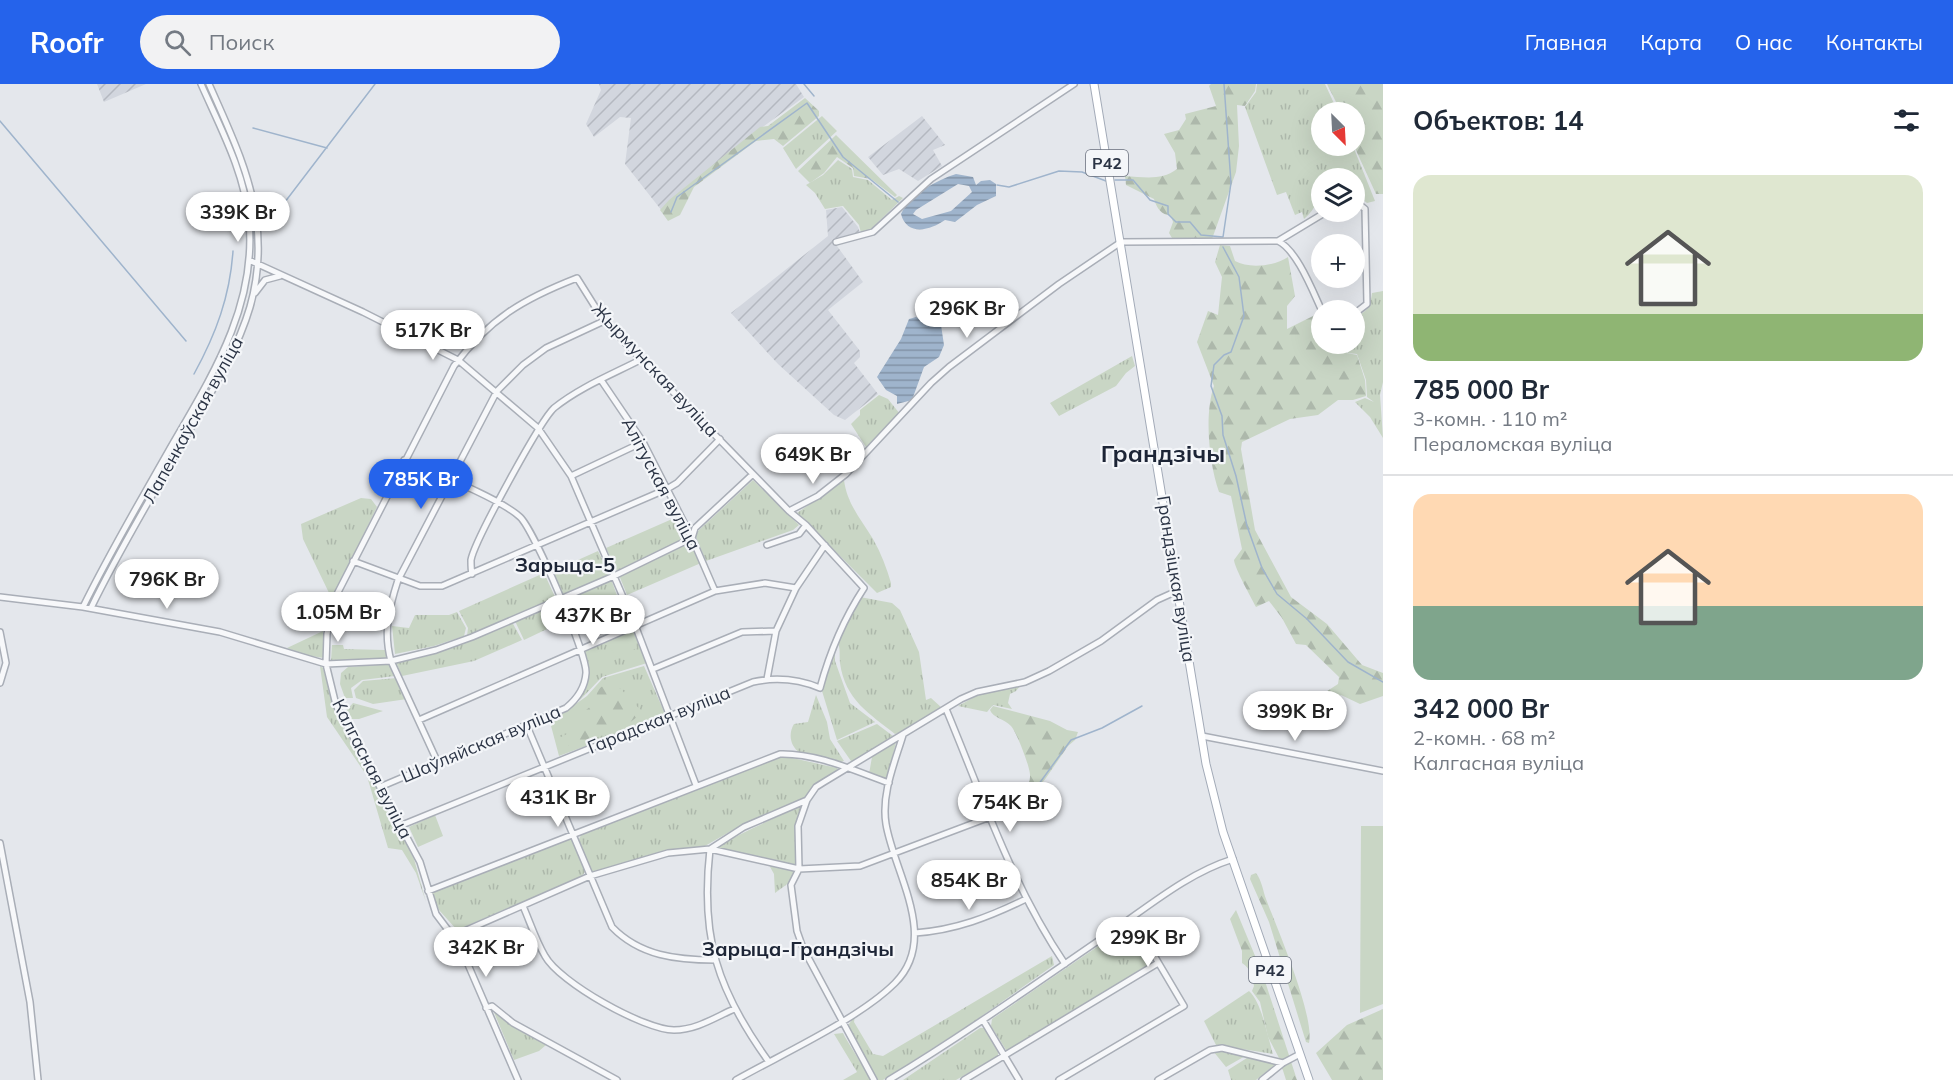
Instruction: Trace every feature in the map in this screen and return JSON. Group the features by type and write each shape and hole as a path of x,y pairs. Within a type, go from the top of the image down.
{"main road":[{"name":"Грандзіцкая вуліца","path":"1094,84 1202,736 1216,806 1233,859"},
{"name":"Р42","path":"1233,859 1309,1080"}],"street":[{"name":"Лапенкаўская вуліца","path":"83,607 106,560 202,392 233,332 240,312 249,260 249,220 240,178 201,84"},
{"name":"Лапенкаўская вуліца","path":"91,608 112,565 208,399 241,333 252,297 257,262 256,217 248,179 209,84"},
{"path":"836,242 873,232 931,179 1074,84"},
{"path":"1365,209 1368,284 1365,306"},
{"path":"789,511 818,495 846,474 937,377 1059,284 1120,242 1278,241 1311,221"},
{"path":"1278,241 1292,253 1316,300"},
{"path":"249,260 363,312 458,360 538,428 571,476 653,669 696,785"},
{"path":"248,268 274,272"},
{"path":"252,297 265,280 284,276"},
{"name":"Калгасная вуліца","path":"518,1080 453,936 436,914 420,862 336,705 326,664 327,634 334,600 439,392 458,360 472,343 516,305 578,278"},
{"name":"Жырмунская вуліца","path":"578,278 604,321 789,511 806,525 864,588 843,621 829,654 820,687"},
{"path":"438,763 391,661 387,639 388,612 398,580 497,392 523,365 546,348 604,321"},
{"path":"471,574 471,559 498,503 538,428 552,410 572,394 642,359"},
{"name":"Алітуская вуліца","path":"601,380 643,442 692,538 715,591"},
{"path":"353,561 398,580 420,586 442,586 668,489 678,483 720,439"},
{"path":"571,476 643,442"},
{"name":"Шаўляйская вуліца","path":"380,787 566,708 579,695 586,673 582,648 537,546 520,517 498,503 404,460"},
{"path":"0,597 91,608 220,632 326,664 391,661 436,650 560,600 692,538 695,528 753,474"},
{"path":"767,545 799,534 806,525"},
{"path":"767,679 776,632 796,588 825,545"},
{"path":"419,720 715,591 765,583 796,588"},
{"path":"874,1080 803,948 797,931 791,885 800,869 798,826 807,800 816,787 946,709 977,692 1025,682 1049,671 1101,641 1157,600 1177,591"},
{"path":"0,632 6,663 0,683"},
{"path":"653,669 742,632 776,632"},
{"name":"Гарадская вуліца","path":"402,825 744,686 767,679 805,682 820,687"},
{"path":"946,709 1026,899 1043,932 1065,964"},
{"path":"527,726 575,833 612,927 626,941 680,960 715,960"},
{"path":"736,1080 871,1003 896,982 911,956 915,933 911,908 886,823 885,801 903,735"},
{"path":"1202,736 1383,771"},
{"path":"428,891 780,754 793,753 889,783"},
{"path":"710,849 744,827 807,800"},
{"path":"453,936 590,876 668,853 710,849 800,869 861,867 990,817"},
{"path":"0,843 30,1002 38,1080"},
{"path":"710,849 706,885 708,931 715,960 734,1009 769,1062"},
{"path":"889,1080 983,1020 1200,873 1233,859"},
{"path":"915,933 944,931 986,919 1026,899"},
{"path":"523,906 545,957 586,990 620,1010 653,1026 672,1030 696,1027 734,1009"},
{"path":"1059,1080 1184,1006 1132,918"},
{"path":"964,1080 1158,963"},
{"path":"486,1008 492,1006 498,1009 513,1023 617,1080"},
{"path":"983,1020 1019,1080"},
{"path":"1158,1080 1210,1050 1222,1048 1283,1063"},
{"path":"1262,1080 1283,1063 1300,1054"}],"shaded area":[{"path":"97,84 146,84 104,102"},
{"path":"599,84 796,84 804,97 760,129 662,211 625,164 631,118 620,117 594,137 586,124 601,90"},
{"path":"922,116 945,145 933,150 942,166 918,181 899,169 883,175 868,157"},
{"path":"842,207 860,233 832,239 863,282 828,310 860,351 860,357 854,363 878,394 845,420 834,415 778,364 731,313 828,236 826,210"}],"green space":[{"path":"1211,84 1256,84 1255,91 1245,106 1237,105 1239,146 1236,172 1212,239 1172,238 1169,233 1173,222 1171,216 1160,210 1154,199 1126,185 1125,176 1159,177 1177,169 1175,153 1164,134 1179,130 1186,119 1185,114 1216,106 1209,86"},
{"path":"1257,84 1325,84 1333,102 1311,102 1311,156 1357,156 1362,168 1311,168 1311,212 1304,219 1302,212 1295,215 1286,192 1277,195 1245,107 1256,92"},
{"path":"1327,84 1383,84 1383,194 1376,194 1359,156 1365,156 1365,102 1336,102"},
{"path":"805,98 819,111 819,116 783,146 774,139 756,141 694,187 680,215 668,221 660,210 669,200 760,127 768,126"},
{"path":"822,116 837,131 796,169 783,148"},
{"path":"836,135 897,195 895,197 871,179 854,176 853,168 837,157 824,173 810,183 798,171"},
{"path":"838,160 852,169 853,177 868,180 892,200 899,196 903,198 871,229 861,233 859,225 843,206 825,209 815,193 806,185 823,175"},
{"path":"1365,176 1375,201 1365,201"},
{"path":"1220,245 1230,246 1235,261 1247,265 1269,264 1288,257 1295,296 1287,306 1287,329 1311,317 1311,354 1357,355 1365,380 1366,396 1353,400 1338,400 1318,415 1290,419 1242,442 1241,449 1255,530 1291,597 1327,624 1362,665 1383,673 1383,696 1360,704 1341,695 1329,700 1333,713 1316,702 1318,697 1338,684 1339,677 1306,645 1296,644 1282,618 1269,601 1256,607 1235,564 1234,560 1242,549 1231,496 1219,492 1213,468 1209,439 1209,410 1214,386 1197,342 1208,311 1218,315 1222,277 1215,262"},
{"path":"1383,291 1383,382 1380,395 1383,438 1370,417 1355,402 1365,398 1374,402 1367,397 1366,380 1357,354 1365,354 1365,311 1372,293"},
{"path":"1132,356 1135,366 1116,386 1059,416 1050,403"},
{"path":"879,395 888,399 900,414 869,448 851,424 860,415 860,410"},
{"path":"753,480 799,525 793,530 706,561 695,535"},
{"path":"844,480 851,504 876,544 891,583 891,587 877,593 797,513"},
{"path":"361,498 371,499 377,507 335,592 330,595 303,539 301,524"},
{"path":"679,516 688,537 617,571 606,548"},
{"path":"691,541 701,563 627,595 619,575"},
{"path":"598,551 610,575 562,596 551,572"},
{"path":"544,573 556,599 467,636 468,628 459,611"},
{"path":"611,579 618,598 572,618 564,600"},
{"path":"860,597 892,603 900,610 919,652 926,700 931,698 942,708 895,734 860,705 847,687 843,676 837,640"},
{"path":"558,603 566,620 524,640 515,621"},
{"path":"457,612 466,628 464,636 434,646 395,654 392,626 409,628 415,615 449,615"},
{"path":"512,622 522,640 474,661 402,676 396,662"},
{"path":"632,629 647,663 602,677 579,701 588,682 585,650"},
{"path":"323,631 324,658 304,655 287,648"},
{"path":"631,635 637,648 615,657 609,644"},
{"path":"332,645 343,645 344,649 385,650 389,658 331,661"},
{"path":"835,650 835,661 850,703 875,722 837,740 822,691"},
{"path":"390,664 395,676 362,680 351,688 353,698 345,698 340,684 341,673 348,667"},
{"path":"320,666 323,668 335,713 414,859 426,902 416,873 402,850 388,848 367,776 327,717"},
{"path":"644,666 666,716 559,756 550,722 587,696 603,678"},
{"path":"397,678 407,699 373,704 356,698 354,690 363,681"},
{"path":"610,681 642,711 635,719 616,730 562,748 559,738 579,728 576,718 596,702 597,690"},
{"path":"1021,685 1010,694 1008,703 1012,709 993,705 987,712 958,706 980,694"},
{"path":"816,695 827,722 830,739 844,761 838,763 800,753 792,743 791,732 794,724 808,722"},
{"path":"353,703 383,711 359,719 351,719 346,711"},
{"path":"993,706 1050,721 1067,730 1078,732 1075,740 1015,816 1012,812 1013,807 1028,785 1030,775 1014,730 992,713 990,710"},
{"path":"877,724 893,736 858,761 851,761 837,741"},
{"path":"896,742 887,780 869,774 872,757"},
{"path":"788,757 837,768 838,772 815,786 803,799 731,831 705,846 665,852 591,872 579,839 581,835 773,758"},
{"path":"799,806 802,807 798,865 716,848 736,836"},
{"path":"435,815 443,836 418,847 409,827"},
{"path":"1361,826 1383,826 1383,1004 1360,1013"},
{"path":"571,838 574,840 585,872 581,877 457,930 439,910 432,893"},
{"path":"769,865 797,871 790,882 775,893 774,874"},
{"path":"1256,873 1301,993 1309,1030 1309,1043 1306,1042 1269,922 1250,879 1251,875"},
{"path":"1236,910 1263,975 1297,1080 1286,1080 1279,1058 1268,1037 1260,1002 1252,991 1254,986 1252,976 1242,963 1242,951 1230,919"},
{"path":"1129,925 1133,927 1152,960 1151,963 1009,1051 1006,1050 991,1026 992,1019"},
{"path":"1052,956 1054,965 969,1025 883,1080 878,1080 850,1032 849,1024 855,1016 854,1022 873,1054 883,1056"},
{"path":"1249,991 1261,1011 1273,1054 1216,1045 1204,1021"},
{"path":"1383,1009 1383,1080 1332,1080 1316,1053 1347,1025"},
{"path":"493,1010 510,1025 546,1045 539,1051 514,1060"},
{"path":"980,1028 984,1028 998,1051 998,1056 956,1080 903,1080"},
{"path":"843,1033 871,1080 843,1080 857,1072 834,1034"},
{"path":"1222,1050 1247,1055 1226,1067 1213,1051"},
{"path":"1250,1056 1276,1064 1256,1080 1231,1080 1228,1070"}],"water":[{"path":"956,174 973,177 976,185 981,181 990,180 996,184 996,196 977,205 955,222 945,220 927,229 914,229 908,226 901,214 905,207 925,189","holes":["958,184 969,186 972,192 951,211 922,219 913,214"]},
{"path":"916,317 923,321 934,320 941,325 944,345 939,357 924,367 912,400 897,404 897,396 886,390 877,377 901,339 909,319"}],"waterway":[{"path":"275,215 375,84"},
{"path":"804,84 814,96"},
{"path":"1115,180 1133,180 1150,200 1168,206 1168,214 1176,222 1190,222 1201,235 1223,237 1231,183 1224,84"},
{"path":"671,212 677,197 807,103 843,157 898,202"},
{"path":"0,121 186,341"},
{"path":"253,128 327,148"},
{"path":"997,185 1009,187 1059,171 1082,172 1106,181"},
{"path":"1223,247 1239,277 1244,316 1231,352 1224,355 1214,365 1211,386 1222,416 1223,435 1236,476 1247,526 1262,568 1277,594 1307,619 1348,662 1383,682"},
{"path":"194,374 221,314 229,284 233,251"},
{"path":"1033,792 1071,740 1102,728 1142,706"}],"district":[{"name":"Грандзічы","path":"1163,454"},
{"name":"Зарыца-5","path":"565,565"},
{"name":"Зарыца-Грандзічы","path":"798,949"}]}
